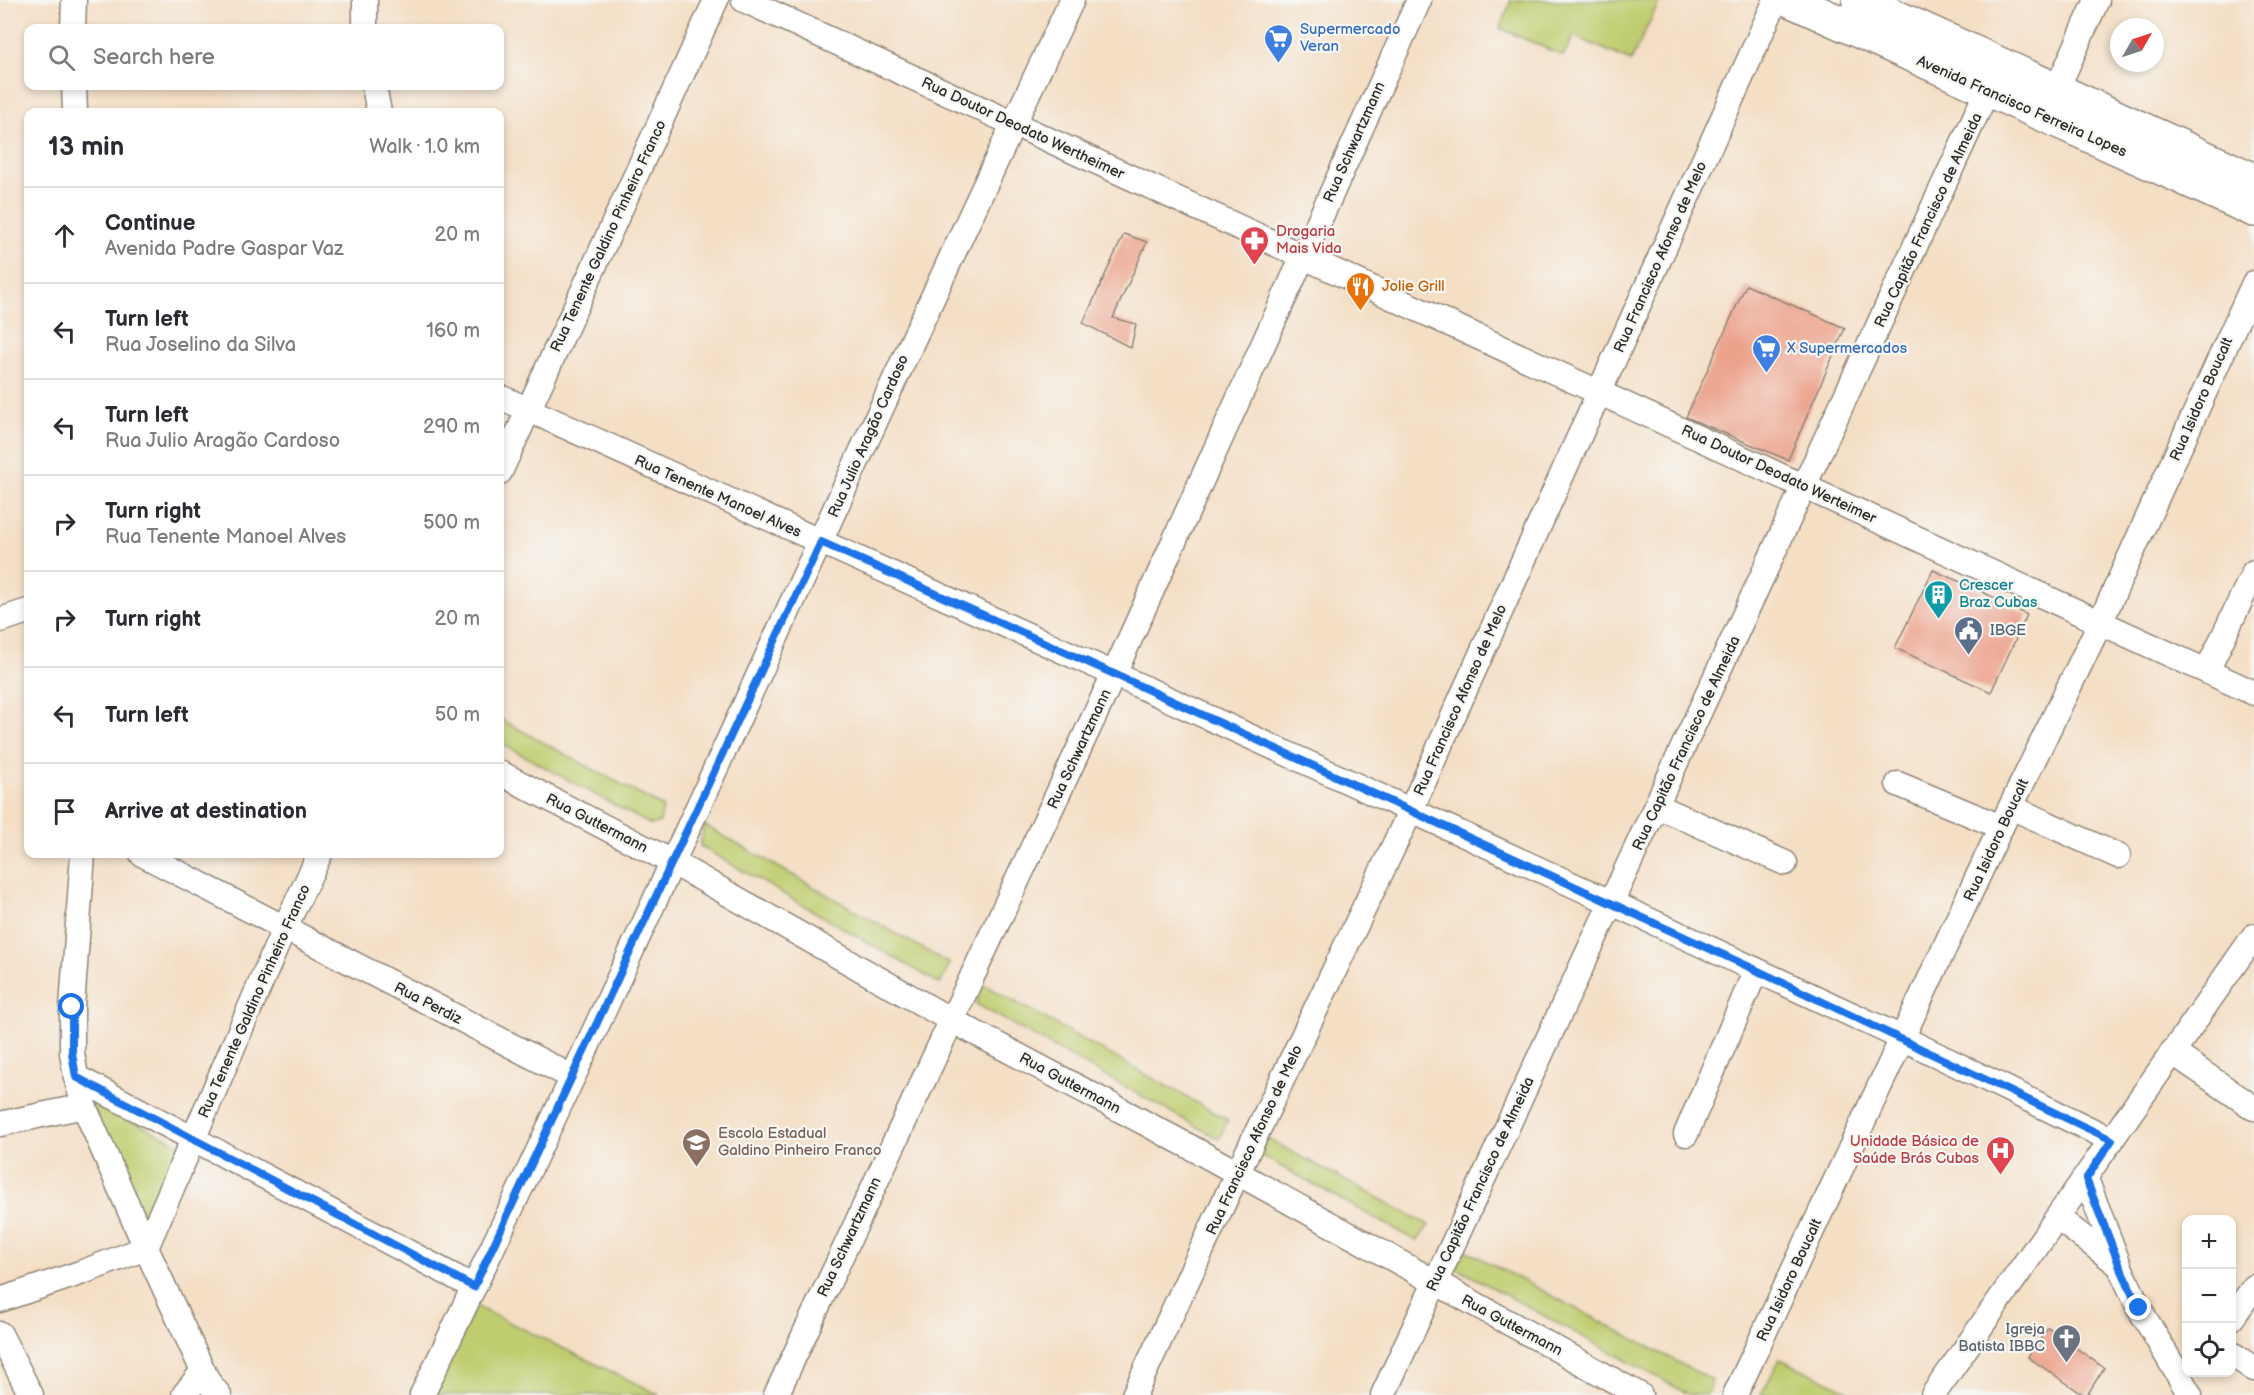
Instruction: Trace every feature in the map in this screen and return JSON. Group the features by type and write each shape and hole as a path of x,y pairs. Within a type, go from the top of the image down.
{"highway":[{"name":"Avenida Francisco Ferreira Lopes","path":"1790,0 2254,210"},
{"name":"Avenida Francisco Ferreira Lopes","path":"1859,0 2254,180"}],"street":[{"path":"73,24 74,0"},
{"path":"364,24 365,0"},
{"name":"Rua Tenente Galdino Pinheiro Franco","path":"504,463 716,0"},
{"name":"Rua Doutor Deodato Wertheimer","path":"744,0 1302,258"},
{"name":"Rua Julio Aragão Cardoso","path":"422,1395 1072,0"},
{"name":"Rua Schwartzmann","path":"776,1395 1114,674 1419,0"},
{"name":"Rua Francisco Afonso de Melo","path":"1134,1395 1410,812 1776,0"},
{"path":"2056,91 2097,0"},
{"path":"74,90 75,108"},
{"path":"375,90 378,108"},
{"name":"Rua Capitão Francisco de Almeida","path":"1383,1395 1987,91"},
{"name":"Rua Doutor Deodato Werteimer","path":"1302,258 2254,693"},
{"name":"Rua Isidoro Boucalt","path":"1735,1395 2006,817 2100,623 2254,283"},
{"name":"Rua Tenente Manoel Alves","path":"504,399 1114,674 1610,902 1902,1038 2112,1140"},
{"path":"2207,671 2254,572"},
{"path":"0,620 24,612"},
{"name":"Rua Guttermann","path":"504,775 672,862 951,1020 1640,1395"},
{"path":"1898,784 2006,817 2118,856"},
{"path":"1657,806 1785,863"},
{"path":"83,858 72,1007 72,1053 76,1077 84,1106 146,1248 203,1371 219,1395"},
{"name":"Rua Perdiz","path":"150,858 572,1077"},
{"name":"Rua Tenente Galdino Pinheiro Franco","path":"146,1248 284,929 318,858"},
{"path":"1933,1395 2254,936"},
{"path":"1686,1134 1756,970"},
{"path":"2172,1052 2254,1108"},
{"path":"76,1077 474,1287"},
{"path":"0,1124 84,1106"},
{"path":"2086,1179 2139,1308 2189,1384"},
{"path":"2058,1218 2119,1264"},
{"path":"0,1300 146,1248"},
{"path":"2236,1312 2254,1287"},
{"path":"0,1334 31,1395"},
{"path":"2236,1356 2254,1369"},
{"path":"184,1395 203,1371"}],"green space":[{"path":"1510,0 1660,0 1631,61 1574,36 1563,56 1500,28"},
{"path":"504,721 663,807 660,822 651,825 504,745"},
{"path":"704,825 950,964 940,984 700,846"},
{"path":"983,984 1228,1120 1219,1139 976,1004"},
{"path":"88,1098 181,1145 144,1222"},
{"path":"1266,1138 1429,1225 1417,1241 1262,1156"},
{"path":"1465,1250 1712,1380 1707,1395 1690,1395 1456,1268"},
{"path":"475,1306 660,1395 435,1395"},
{"path":"1780,1359 1858,1395 1761,1395"}],"building":[{"path":"1124,234 1147,242 1113,318 1136,324 1131,348 1083,323"},
{"name":"X Supermercados","path":"1746,285 1845,328 1788,460 1686,417"},
{"path":"1933,570 2027,615 1991,692 1895,648"},
{"name":"Igreja Batista IBBC","path":"2048,1328 2104,1368 2087,1395 2028,1357"}],"place":[{"name":"Supermercado Veran","path":"1279,64"},
{"name":"Drogaria Mais Vida","path":"1255,266"},
{"name":"Jolie Grill","path":"1361,312"},
{"name":"X Supermercados","path":"1766,374"},
{"name":"Crescer Braz Cubas","path":"1938,620"},
{"name":"IBGE","path":"1969,656"},
{"name":"Escola Estadual Galdino Pinheiro Franco","path":"697,1168"},
{"name":"Unidade Básica de Saúde Brás Cubas","path":"2000,1176"},
{"name":"Igreja Batista IBBC","path":"2066,1364"}],"route":[{"path":"72,1007 72,1053 76,1077 474,1287 821,542 1610,902 1902,1038 2112,1140 2086,1179 2139,1308"}]}
